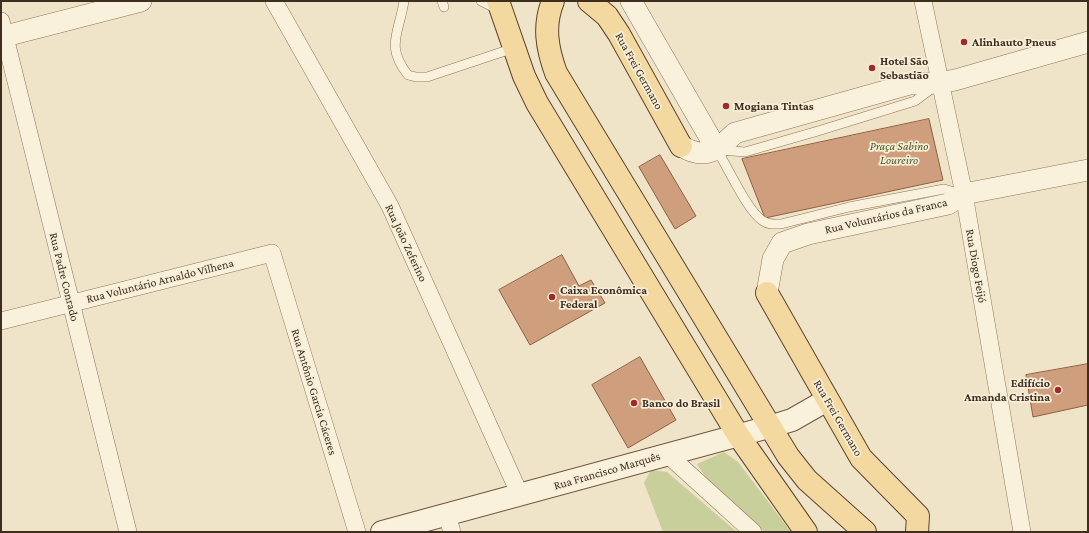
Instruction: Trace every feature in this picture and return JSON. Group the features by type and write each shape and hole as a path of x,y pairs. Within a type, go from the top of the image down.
{"main road":[{"path":"553,1 546,21 546,39 549,56 556,73 769,427 788,456 808,480 865,532"},
{"name":"Rua Frei Germano","path":"589,1 607,16 619,34 681,146"},
{"path":"500,6 524,76 538,103 738,435 806,532"},
{"name":"Rua Frei Germano","path":"767,293 861,458 918,516 917,532"},
{"name":"Rua Francisco Marquês","path":"382,532 449,524 520,495 792,420 827,400"}],"street":[{"path":"2,31 141,1"},
{"name":"Rua João Zeferino","path":"274,1 390,206 520,495"},
{"path":"631,1 717,150"},
{"name":"Rua Diogo Feijó","path":"923,1 939,83 964,194 1022,532"},
{"name":"Rua Padre Conrado","path":"2,31 128,532"},
{"path":"681,146 691,152 703,154 717,150 735,133 910,84 939,83 1088,42"},
{"name":"Rua Voluntários da Franca","path":"782,243 808,234 948,204 964,194 1088,170"},
{"path":"767,293 773,259 782,243"},
{"name":"Rua Voluntário Arnaldo Vilhena","path":"1,321 272,253"},
{"name":"Rua Antônio Garcia Cáceres","path":"272,253 357,532"},
{"path":"667,454 753,532"}],"lane":[{"path":"404,1 394,49 396,57 408,75 416,78 427,77 514,48"},
{"path":"481,1 500,6"},
{"path":"717,150 753,212 762,221 771,224 793,221 849,207 944,189 964,194"},
{"path":"782,243 793,221"}],"green space":[{"path":"724,452 738,462 791,532 765,532 707,480 697,464"},
{"path":"651,470 667,472 737,532 663,532 644,483"}],"building":[{"name":"Praça Sabino Loureiro","path":"929,119 943,180 765,218 742,159"},
{"path":"660,155 696,216 675,229 639,167"},
{"name":"Caixa Econômica Federal","path":"562,255 579,286 591,280 605,303 530,345 499,290"},
{"name":"Banco do Brasil","path":"640,357 676,420 628,448 592,385"},
{"name":"Edifício Amanda Cristina","path":"1088,364 1088,405 1033,417 1026,375"}],"place":[{"name":"Alinhauto Pneus","path":"964,42"},
{"name":"Hotel São Sebastião","path":"872,68"},
{"name":"Mogiana Tintas","path":"726,106"},
{"name":"Caixa Econômica Federal","path":"552,297"},
{"name":"Edifício Amanda Cristina","path":"1058,390"},
{"name":"Banco do Brasil","path":"634,403"}]}
